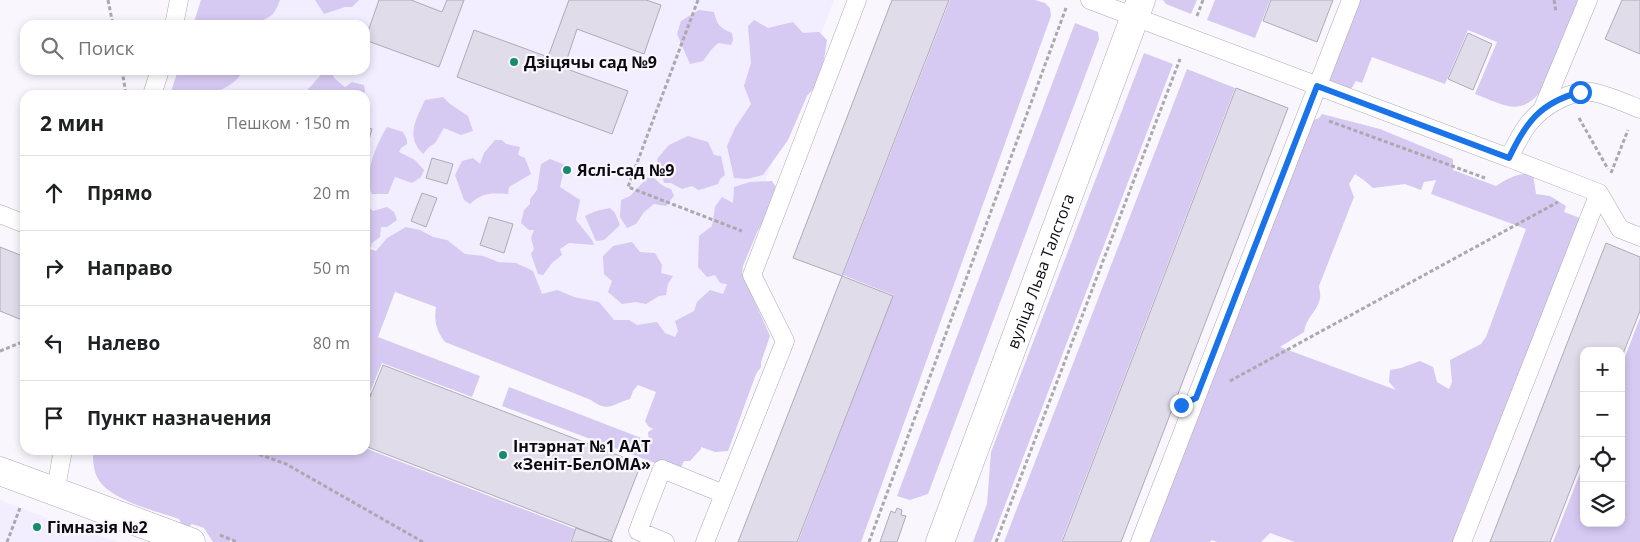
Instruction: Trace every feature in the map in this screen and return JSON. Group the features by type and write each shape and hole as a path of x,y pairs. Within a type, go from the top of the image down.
{"main road":[{"name":"вуліца Льва Талстога","path":"940,542 1138,8"},
{"path":"0,471 191,542"}],"lane":[{"path":"175,20 180,0"},
{"path":"705,542 785,341 752,275 857,0"},
{"path":"1090,0 1138,8 1317,86 1599,193 1620,229 1640,237"},
{"path":"1140,542 1351,0"},
{"path":"1509,158 1524,129 1543,108 1588,0"},
{"path":"154,90 158,75"},
{"path":"1543,108 1566,96 1580,92 1592,92 1635,115"},
{"path":"1462,542 1599,193"},
{"path":"0,214 20,222"},
{"path":"55,493 62,455"},
{"path":"665,542 638,532 662,469 724,494"}],"path":[{"path":"108,0 112,20"},
{"path":"698,0 628,187 765,240"},
{"path":"869,542 1068,2"},
{"path":"996,542 1183,52"},
{"path":"123,75 125,90"},
{"path":"1566,96 1611,174 1635,115"},
{"path":"1196,398 1237,378 1556,203"},
{"path":"0,351 20,343"},
{"path":"262,455 286,464 423,542"},
{"path":"7,542 20,507"}],"shaded area":[{"path":"201,0 280,0 273,14 262,20 195,20"},
{"name":"Яслі-сад №9","path":"225,0 834,0 694,370 370,247 370,90 192,90 197,75 370,75 370,20 218,20"},
{"path":"315,0 359,0 352,7 345,7 324,14"},
{"path":"950,0 1035,0 1045,3 1050,8 1051,16 861,542 798,542 893,295 843,275"},
{"path":"1163,0 1197,0 1191,14 1166,4"},
{"path":"1215,0 1270,0 1255,38 1207,20"},
{"path":"1351,0 1582,0 1544,87 1528,103 1512,107 1475,94 1497,42 1468,30 1445,84 1372,57 1362,83 1356,81 1351,89 1330,83 1319,67"},
{"path":"699,10 714,12 720,26 732,33 733,40 731,45 718,43 703,61 690,64 677,34 681,21"},
{"path":"754,20 768,28 793,22 803,33 819,32 827,40 819,77 807,96 788,140 763,175 747,179 734,178 727,146 735,128 751,104 744,86 751,63 748,26"},
{"path":"1075,23 1098,32 1099,39 928,494 910,500 897,496"},
{"path":"1144,53 1173,64 991,542 973,542 987,504 991,452"},
{"path":"1187,69 1235,88 1061,542 1004,542"},
{"path":"176,75 241,75 230,85 220,90 172,90"},
{"path":"333,75 334,78 345,87 352,82 364,85 365,90 307,90 320,76"},
{"path":"443,97 468,116 473,131 461,135 444,128 435,143 423,154 414,141 413,134 416,121 425,100"},
{"path":"1322,114 1380,129 1453,159 1453,170 1496,186 1509,178 1519,175 1533,175 1536,194 1550,196 1566,206 1564,212 1580,218 1461,518 1463,523 1455,542 1295,542 1270,533 1261,542 1217,542 1212,540 1210,542 1143,542 1307,118 1314,120","holes":["1355,174 1373,188 1405,184 1421,190 1424,182 1436,180 1431,194 1526,229 1486,337 1481,344 1450,360 1452,382 1449,389 1437,382 1433,367 1420,361 1390,370 1389,382 1396,390 1280,347 1304,332 1307,322 1317,307 1320,295 1319,286 1354,197 1349,184"]},
{"path":"387,127 403,132 407,144 399,152 415,160 424,170 421,177 412,183 395,177 388,194 372,194 370,189 370,170 379,142"},
{"path":"688,136 708,142 714,155 721,156 725,175 718,184 699,190 692,186 682,189 671,183 664,183 657,159 669,145"},
{"path":"495,140 502,140 506,144 520,147 518,155 525,158 531,174 509,187 508,194 487,194 470,204 464,200 455,175 462,161 473,158 480,164 484,153"},
{"path":"550,159 565,165 560,187 580,200 576,220 594,245 569,243 560,249 562,255 552,263 543,275 538,274 531,254 534,249 531,238 534,230 529,230 521,223 524,210 530,204 530,199 537,190 541,164"},
{"path":"650,175 662,185 671,189 674,196 666,206 654,204 644,212 636,224 627,228 620,217 621,200 630,196"},
{"path":"772,181 776,187 768,216 758,230 743,266 742,273 770,336 761,367 756,374 728,451 715,452 701,447 690,461 684,461 679,472 502,406 509,387 649,441 648,432 653,429 645,421 656,392 638,385 630,399 607,407 602,406 445,342 436,325 436,307 395,292 378,337 480,376 472,397 382,363 370,392 370,249 376,251 387,238 406,227 447,240 465,254 483,256 498,262 516,263 533,271 542,294 557,290 574,297 599,302 614,320 629,320 637,325 657,322 665,333 675,337 678,331 675,321 694,311 697,302 710,290 723,294 727,284 720,283 715,275 707,277 698,267 699,236 712,226 715,207 722,197 733,203 734,187 750,182"},
{"path":"387,207 394,212 397,220 387,227 381,227 380,237 372,243 370,249 370,208 373,211"},
{"path":"610,208 615,213 620,225 604,240 596,241 585,216"},
{"path":"632,242 640,252 655,253 662,265 661,273 673,276 668,284 666,295 659,296 646,304 636,302 622,304 608,292 612,281 604,274 603,256 613,246"},
{"path":"1640,318 1640,542 1553,542 1580,473 1580,527 1625,527 1625,357"},
{"path":"370,450 575,529 570,542 234,542 235,540 233,539 229,542 213,542 204,528 192,524 185,530 179,519 134,504 111,492 97,477 93,455 370,455"},
{"name":"Гімназія №2","path":"0,500 31,512 118,542 0,542"}],"building":[{"path":"379,0 411,0 442,12 447,0 464,0 439,67 370,42 370,26"},
{"name":"Дзіцячы сад №9","path":"569,0 646,0 661,5 644,54 577,29 564,68 628,91 612,134 457,77 474,30 548,57"},
{"path":"892,0 949,0 842,276 793,258"},
{"path":"1271,0 1333,0 1317,42 1263,21"},
{"path":"1622,0 1640,0 1640,54 1605,39"},
{"path":"1468,33 1492,44 1473,90 1448,79"},
{"path":"1236,88 1288,108 1121,542 1062,542"},
{"path":"432,158 453,164 447,184 426,178"},
{"path":"422,193 437,198 426,227 411,221"},
{"path":"489,217 513,224 504,253 480,245"},
{"path":"1606,243 1640,257 1640,311 1625,349 1625,347 1580,347 1580,465 1550,542 1490,542"},
{"path":"0,247 20,255 20,319 0,311"},
{"path":"842,276 893,296 797,542 738,542"},
{"name":"Інтэрнат №1 ААТ «Зеніт-БелОМА»","path":"383,365 641,464 611,541 370,448 370,397"},
{"path":"897,508 902,510 901,515 906,516 897,542 880,542 891,511 895,513"},
{"path":"576,528 611,541 613,542 571,542"}],"place":[{"name":"Дзіцячы сад №9","path":"514,62"},
{"name":"Яслі-сад №9","path":"567,170"},
{"name":"Інтэрнат №1 ААТ «Зеніт-БелОМА»","path":"503,455"},
{"name":"Гімназія №2","path":"37,527"}],"route":[{"path":"1181,405 1196,398 1317,86 1509,158 1524,129 1543,108 1566,96 1580,92"}]}
